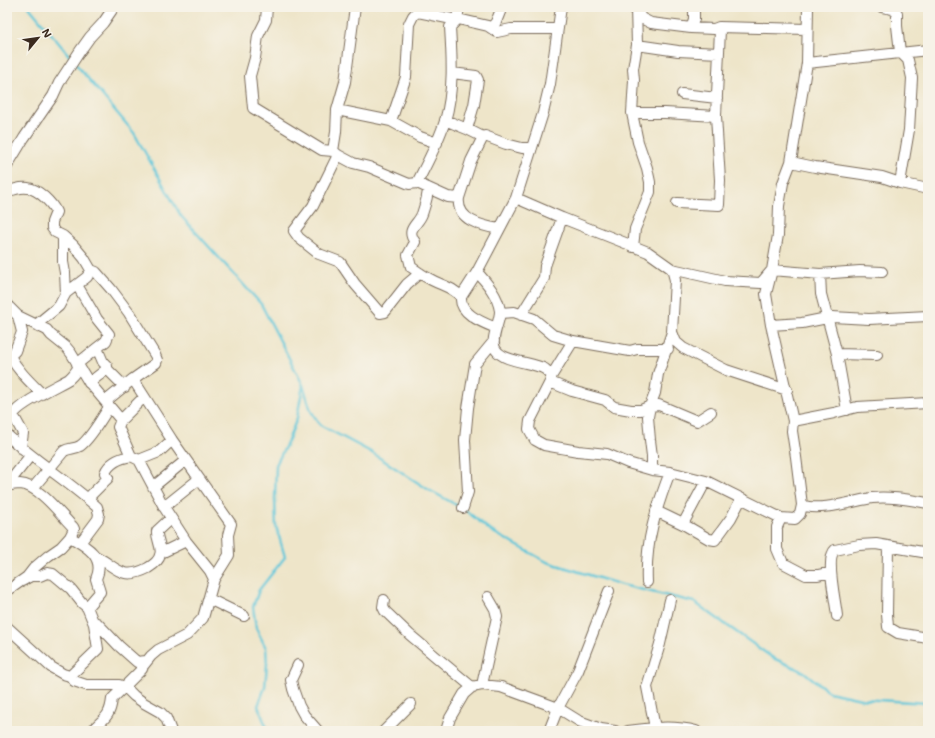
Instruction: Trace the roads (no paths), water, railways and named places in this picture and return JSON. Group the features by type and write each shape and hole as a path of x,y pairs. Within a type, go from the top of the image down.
{"street":[{"path":"7,166 53,96 59,83 80,51 114,7"},
{"path":"267,7 266,20 258,36 255,58 250,76 252,108 322,150 335,153 353,163 369,167 409,184 417,183 448,197 459,198"},
{"path":"355,7 345,82 337,110 335,153 313,206 294,231 299,238 319,254 340,262 355,284 380,313 385,312 407,284 420,273"},
{"path":"417,183 437,143 445,120 450,97 452,73 450,27 457,20 459,7"},
{"path":"491,28 496,22 502,7"},
{"path":"496,328 477,320 464,309 461,302 461,297 477,272 516,198 550,84 561,7"},
{"path":"636,7 641,18 651,23 714,29 719,27 807,29"},
{"path":"633,247 635,228 650,192 650,182 647,168 638,142 632,113 634,80 633,69 637,45 636,7"},
{"path":"691,28 694,19 694,7"},
{"path":"573,341 551,378 530,421 530,430 535,440 544,445 607,454 628,464 706,481 781,518 795,519 800,514 802,505 792,431 793,421 771,325 766,294 778,235 779,206 783,183 791,162 807,63 808,7"},
{"path":"882,7 893,9 897,13 900,52 908,60 912,78 909,130 900,183"},
{"path":"391,121 406,77 409,24 419,9 491,28 497,32 511,29 557,28"},
{"path":"677,203 719,206 720,180 716,116 720,53 719,27"},
{"path":"637,45 678,51 720,53"},
{"path":"807,63 928,50"},
{"path":"452,73 471,74 476,76 478,80 474,105 467,129"},
{"path":"682,94 717,98"},
{"path":"337,110 391,121 420,137 437,143"},
{"path":"632,113 665,112 716,116"},
{"path":"445,120 467,129 483,138 485,136 506,144 522,148 532,148"},
{"path":"483,138 472,161 458,204 461,212 468,218 482,226 499,229"},
{"path":"791,162 882,177 900,183 928,189"},
{"path":"7,192 19,188 30,188 46,198 54,206 56,212 52,222 52,228 77,249 91,270 96,272 129,313 157,360 156,363 133,379 107,404 86,439 80,446 64,451 33,488"},
{"path":"428,188 428,196 422,214 411,231 411,237 415,242 408,255 411,267 431,280 445,285 461,297"},
{"path":"516,198 648,252 672,268 725,281 761,283 772,270"},
{"path":"522,315 544,278 545,266 562,218"},
{"path":"63,236 63,262 66,273 66,293"},
{"path":"652,470 648,417 655,393 658,374 668,349 672,332 675,280 672,268"},
{"path":"22,332 59,306 66,293 87,276 91,270"},
{"path":"772,270 820,274 860,271 882,272"},
{"path":"477,272 498,300 500,313 494,341 495,349 501,356 546,369 551,378 572,391 605,400 614,407 641,410 650,406 659,405 697,421 711,412"},
{"path":"820,274 820,294 837,354 847,410"},
{"path":"21,448 23,433 13,415 15,410 69,379 73,375 78,365 106,341 109,334 97,319 77,285"},
{"path":"7,305 18,316 47,330 51,336 66,347 88,382 121,420"},
{"path":"500,313 514,312 534,319 553,335 573,341 630,351 637,349 668,349"},
{"path":"18,316 22,332 15,351 9,357 24,376 42,394"},
{"path":"771,325 802,323 832,317 869,319 928,316 928,320"},
{"path":"672,332 676,342 683,348 714,364 726,370 787,390"},
{"path":"462,508 468,492 465,440 468,408 475,364 494,341"},
{"path":"97,348 102,362 107,366 107,369 125,387"},
{"path":"837,354 877,355"},
{"path":"69,379 73,378 82,382 88,382 107,369"},
{"path":"92,731 108,716 112,699 142,669 146,661 158,650 186,635 203,618 214,580 229,555 228,535 231,524 172,440 133,379"},
{"path":"144,397 121,420 118,427 164,507 186,541 210,571 214,580"},
{"path":"793,421 857,407 928,403"},
{"path":"7,435 30,456 97,507 99,514 98,519 80,543"},
{"path":"89,500 91,495 108,478 105,473 108,466 122,458 135,458 160,452 172,440"},
{"path":"7,486 30,456"},
{"path":"153,487 186,460"},
{"path":"647,582 651,528 670,472"},
{"path":"164,507 199,479"},
{"path":"683,524 706,481"},
{"path":"7,486 20,484 33,488 42,495 74,529 70,537 61,547 39,564 22,581"},
{"path":"802,505 807,507 819,507 874,498 898,498 928,503"},
{"path":"656,511 709,539 715,540 731,518 742,499"},
{"path":"161,553 156,531 171,518"},
{"path":"781,518 776,527 777,549 784,563 806,575 818,575 831,572"},
{"path":"70,537 87,547 95,556 98,564 99,572 96,579 100,592 87,607"},
{"path":"95,556 122,573 132,574 151,566 156,562 161,553 186,541"},
{"path":"837,616 831,572 831,557 835,550 859,545 876,544 928,553"},
{"path":"888,546 888,627 898,633 928,638"},
{"path":"7,591 31,576 40,576 48,573 53,574 71,589 87,607 94,624 98,649 70,676"},
{"path":"549,731 558,708 578,671 609,590"},
{"path":"477,686 497,617 495,609 488,597"},
{"path":"209,599 244,616"},
{"path":"384,600 384,611 410,635 477,686"},
{"path":"655,728 647,687 660,644 670,600"},
{"path":"94,624 98,623 119,646 137,662 146,661"},
{"path":"7,627 51,667 70,676 74,681 86,685 119,684 125,687 144,703 160,712 166,718 171,731"},
{"path":"298,665 291,680 293,689 304,715 318,731"},
{"path":"446,731 450,718 464,694 477,686 501,687 558,708 578,721 601,729 615,731"},
{"path":"384,731 411,704"},
{"path":"628,731 679,727 696,731"}],"waterway":[{"path":"29,7 72,59"},
{"path":"75,63 134,133 181,216 261,304 303,385 311,411 320,425 369,451 429,490 460,507"},
{"path":"268,731 258,706 265,687 267,664 266,648 256,628 253,607 259,590 285,557 276,526 276,465 297,418 303,385"},
{"path":"464,509 491,531 547,562 622,585 694,602 773,658 804,672 829,692 861,699 928,703"}]}
